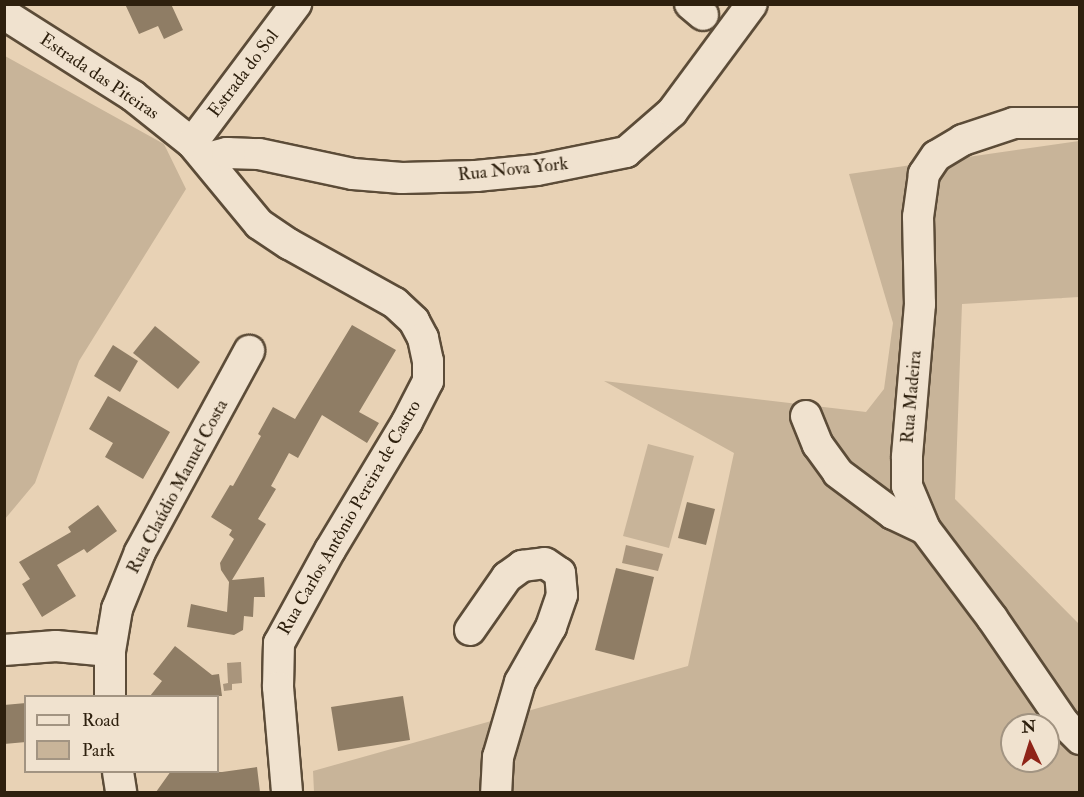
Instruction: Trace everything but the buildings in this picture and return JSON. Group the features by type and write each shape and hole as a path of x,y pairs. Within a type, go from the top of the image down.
{"street":[{"name":"Estrada do Sol","path":"200,151 296,4"},
{"name":"Rua Nova York","path":"200,151 239,152 353,174 402,178 476,176 537,170 626,152 672,112 752,4"},
{"name":"Estrada das Piteiras","path":"4,14 133,96 200,151"},
{"name":"Rua Madeira","path":"1080,123 1014,123 973,136 936,156 924,174 918,217 920,304 907,457 907,486 925,529 992,618 1064,723 1080,739"},
{"name":"Rua Carlos Antônio Pereira de Castro","path":"200,151 259,224 288,244 395,303 414,321 423,338 428,361 428,381 407,422 330,550 279,643 278,687 287,792"},
{"name":"Rua Claúdio Manuel Costa","path":"110,695 110,651 117,609 140,552 249,351"},
{"path":"806,416 818,445 838,473 893,514 925,529"},
{"path":"470,630 507,577 522,566 544,563 560,573 562,595 550,627 520,682 498,757 496,792"},
{"path":"4,650 56,646 110,651"},
{"path":"118,773 121,792"}],"green space":[{"path":"5,56 164,144 186,189 79,361 35,483 5,519"},
{"path":"1079,141 1079,297 962,304 955,499 1079,624 1079,792 314,792 313,771 688,666 734,453 604,381 866,412 884,389 893,323 849,174"},
{"path":"648,444 694,456 669,548 623,536"}],"shaded area":[{"path":"626,545 663,554 658,571 622,563"},
{"path":"241,662 242,683 232,684 232,690 224,691 223,684 228,683 227,663"}]}
